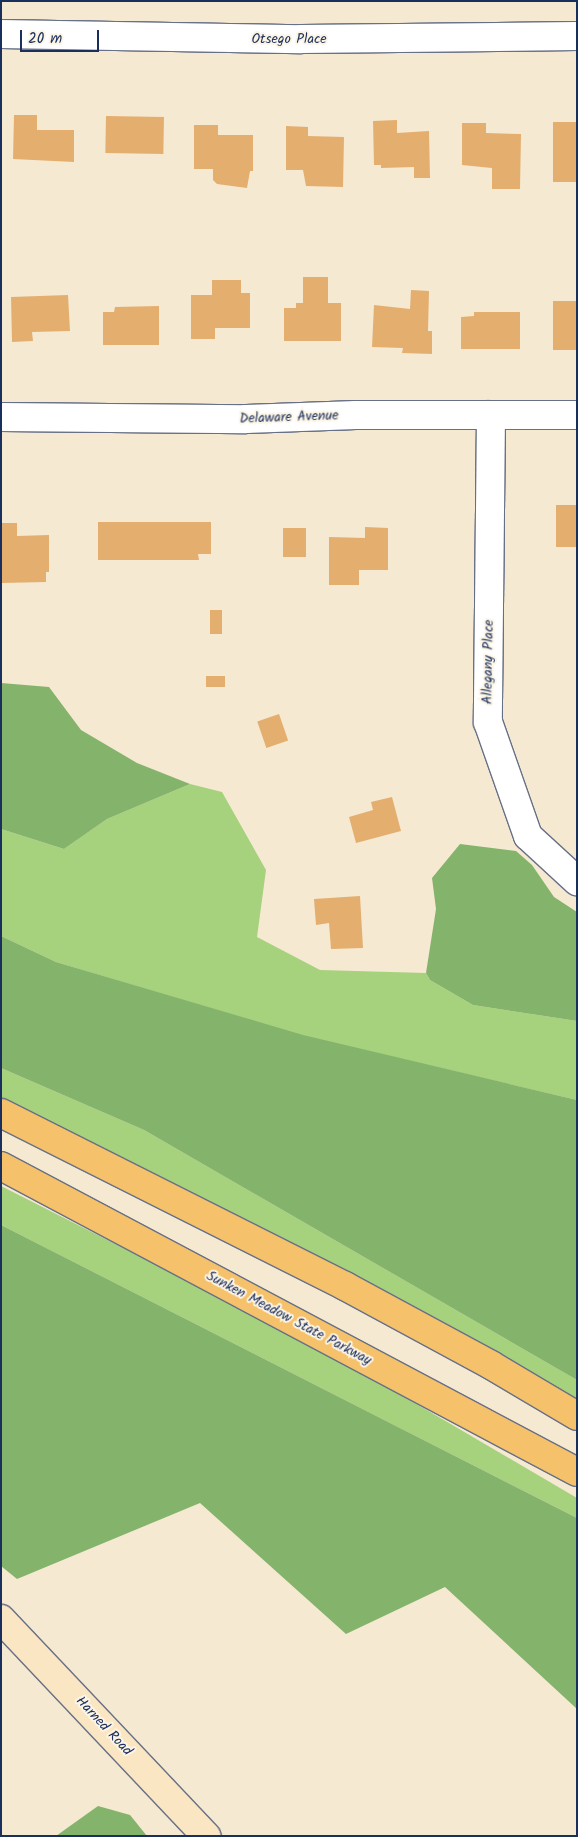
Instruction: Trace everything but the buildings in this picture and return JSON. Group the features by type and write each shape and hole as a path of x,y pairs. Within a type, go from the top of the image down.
{"highway":[{"path":"1,1113 345,1286 492,1365 577,1416"},
{"name":"Sunken Meadow State Parkway","path":"1,1166 577,1472"}],"main road":[{"name":"Harned Road","path":"1,1619 206,1836"}],"street":[{"name":"Otsego Place","path":"1,34 301,39 577,36"},
{"name":"Delaware Avenue","path":"1,416 246,419 356,415 577,415"},
{"name":"Allegany Place","path":"491,415 488,722 528,836 577,881"}],"green space":[{"path":"1,683 49,687 81,730 137,763 190,784 107,819 64,849 1,829"},
{"path":"190,784 222,792 266,870 257,937 320,970 426,973 430,980 473,1005 577,1021 577,1100 303,1036 56,962 1,936 1,829 64,849 107,819"},
{"path":"460,844 516,851 532,865 554,897 577,912 577,1021 473,1005 430,980 426,973 436,909 432,878"},
{"path":"1,936 56,962 303,1035 577,1100 577,1380 144,1130 1,1068"},
{"path":"1,1068 144,1130 577,1380 577,1401 229,1211 1,1103"},
{"path":"1,1186 321,1348 577,1498 577,1518 1,1225"},
{"path":"1,1225 577,1518 577,1709 445,1587 346,1634 200,1503 17,1579 1,1566"},
{"path":"98,1806 130,1815 147,1836 56,1836"}]}
